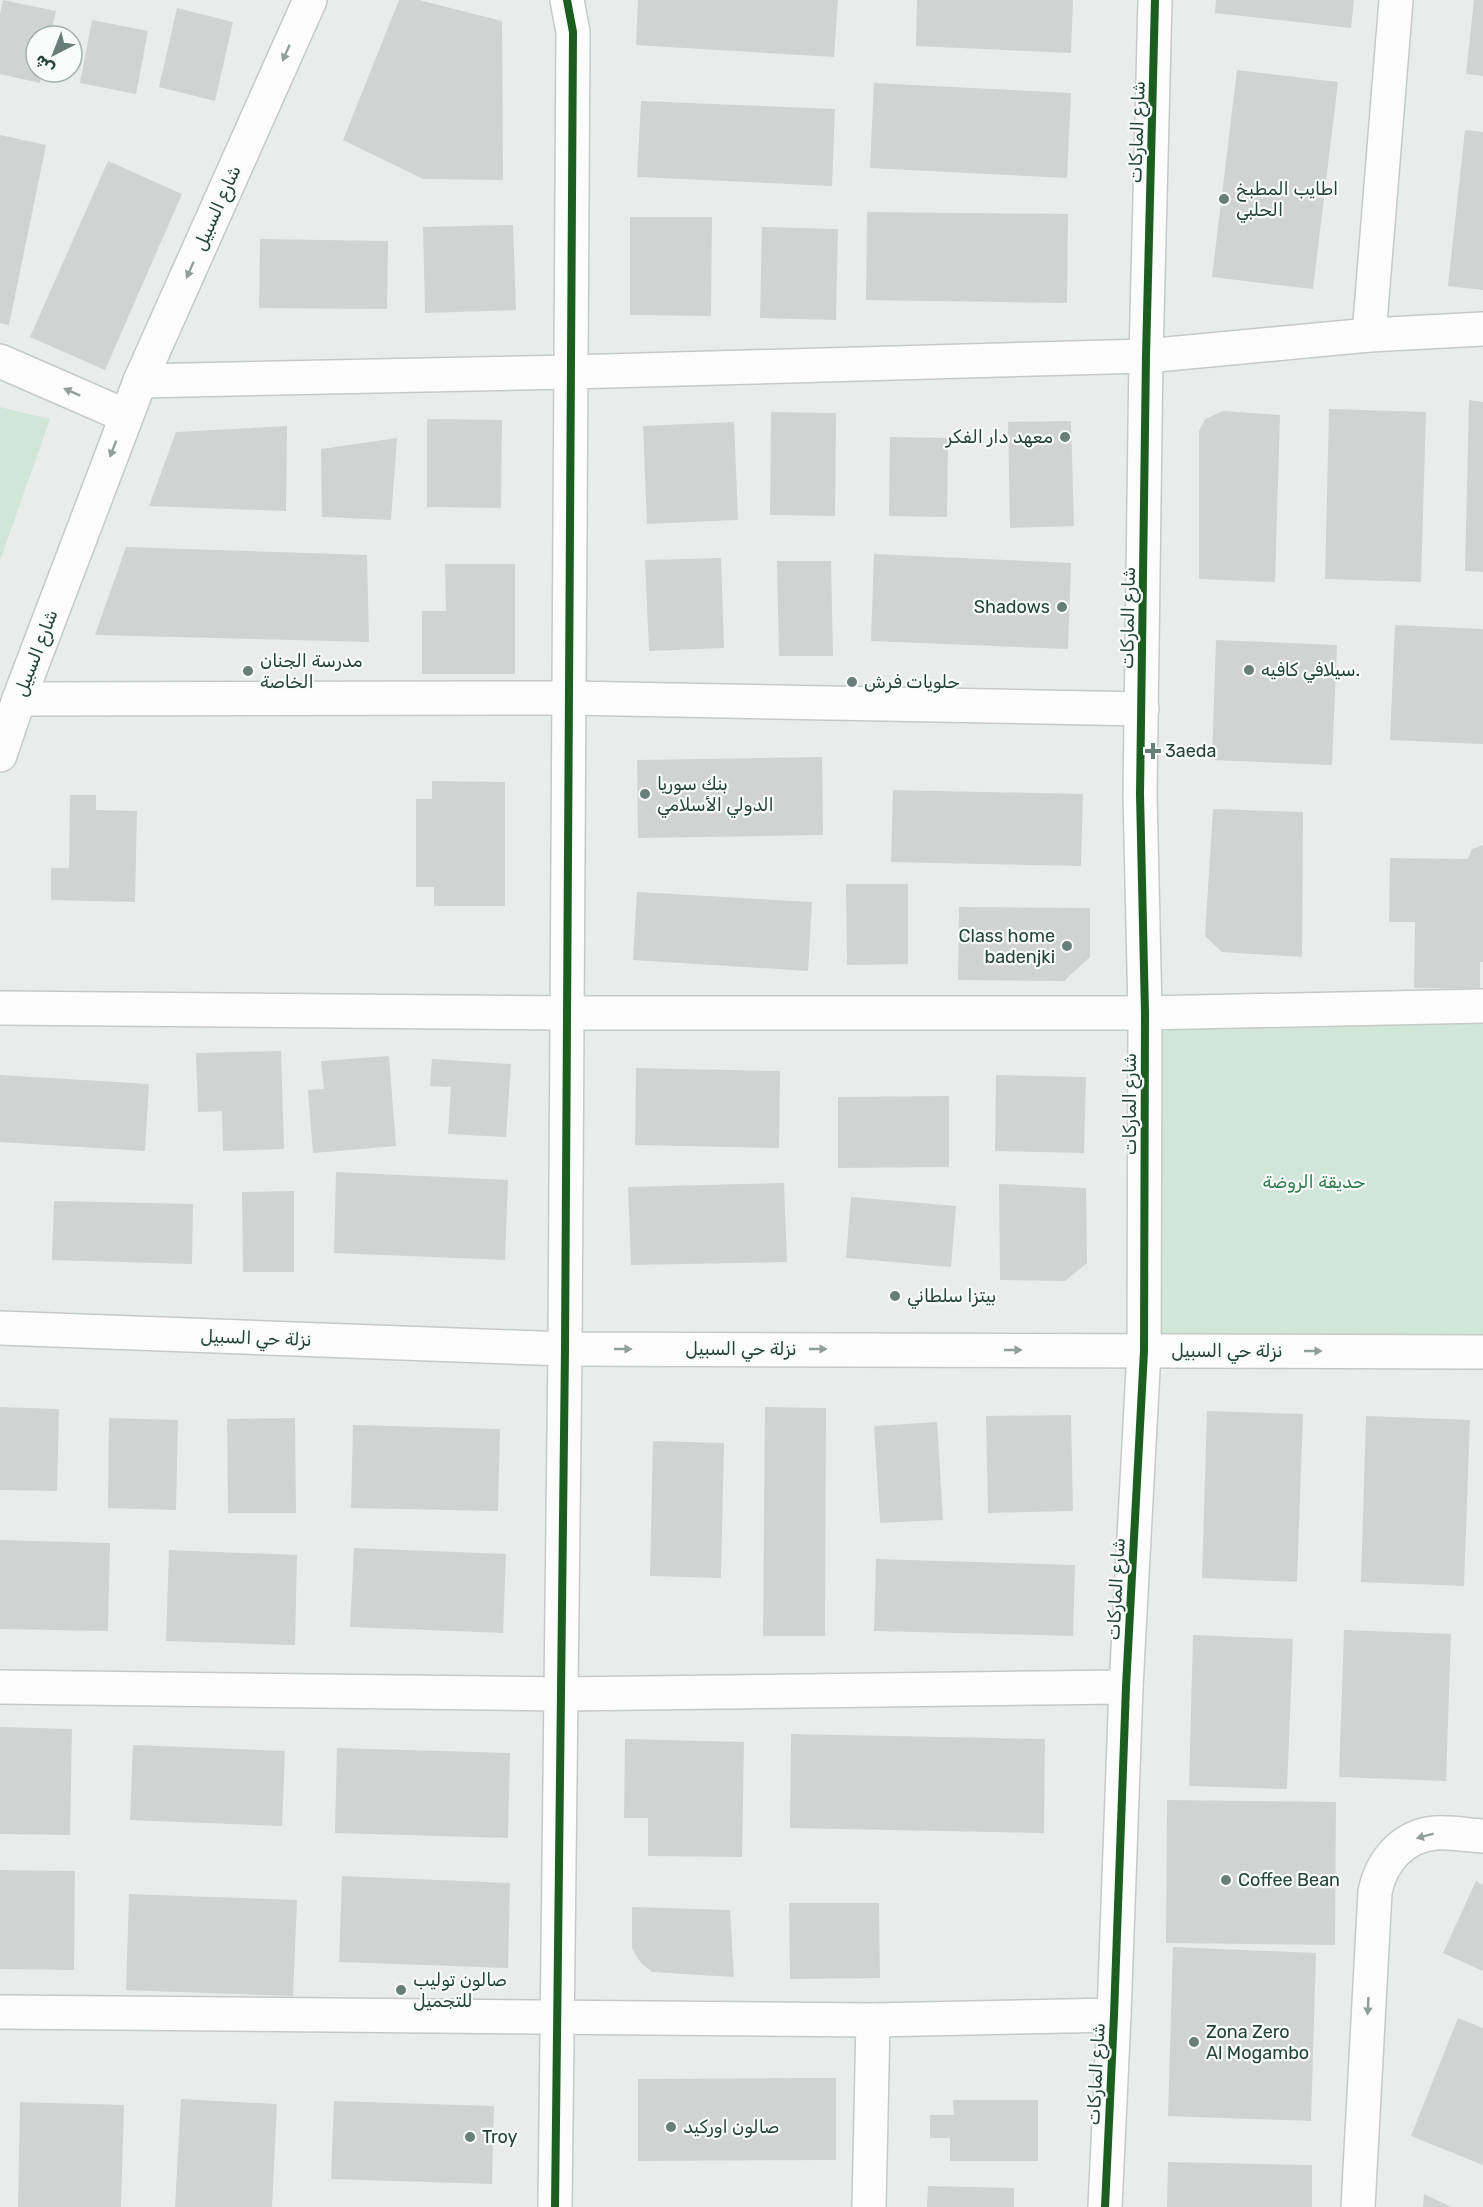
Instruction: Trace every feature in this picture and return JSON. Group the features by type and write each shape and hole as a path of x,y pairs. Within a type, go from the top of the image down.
{"street":[{"name":"شارع السبيل","path":"0,755 19,699 140,381 310,0"},
{"path":"555,2207 565,1349 573,32 567,0"},
{"name":"شارع الماركات","path":"1105,2207 1126,1687 1144,1351 1145,1013 1140,794 1146,356 1155,0"},
{"path":"1369,335 1396,0"},
{"path":"140,381 1146,356 1369,335 1483,330"},
{"path":"0,361 126,416"},
{"path":"19,699 569,698 1142,709"},
{"path":"0,1008 1145,1013 1483,1006"},
{"name":"نزلة حي السبيل","path":"0,1328 565,1349 1483,1352"},
{"path":"0,1687 561,1694 1126,1687"},
{"path":"1358,2207 1375,1892 1378,1877 1385,1863 1395,1851 1420,1836 1436,1833 1483,1836"},
{"path":"0,2012 873,2020 1114,2015"},
{"path":"869,2207 873,2020"}],"green space":[{"path":"0,407 50,419 0,561"},
{"name":"حديقة الروضة","path":"1483,1006 1483,1352 1144,1351 1145,1013"}],"building":[{"path":"3,0 56,11 53,24 24,24 24,79 0,74 0,14"},
{"path":"399,0 419,0 502,21 503,180 423,179 343,140"},
{"path":"638,0 838,0 834,57 636,45"},
{"path":"917,0 1073,0 1071,53 916,46"},
{"path":"1216,0 1354,0 1351,28 1215,13"},
{"path":"1474,0 1483,0 1483,76 1466,74"},
{"path":"177,8 233,22 215,101 159,87"},
{"path":"92,20 148,31 136,94 84,84 84,62"},
{"path":"1237,70 1338,82 1313,289 1212,277"},
{"path":"874,83 1071,93 1067,178 870,168"},
{"path":"641,101 835,109 832,186 637,177"},
{"path":"1465,130 1483,132 1483,290 1448,286"},
{"path":"0,135 46,145 9,325 0,323"},
{"path":"108,161 182,194 105,370 30,337"},
{"path":"867,212 1068,214 1067,303 866,300"},
{"path":"630,217 712,217 711,316 630,315"},
{"path":"513,225 516,310 425,313 423,227"},
{"path":"762,227 838,229 836,320 760,318"},
{"path":"260,239 388,241 387,309 259,308"},
{"path":"1469,400 1483,402 1483,572 1465,571"},
{"path":"1329,409 1426,412 1421,582 1325,579"},
{"path":"1223,411 1280,415 1275,582 1199,579 1199,431 1205,419"},
{"path":"771,412 836,413 835,516 770,515"},
{"path":"427,419 502,420 501,508 427,507"},
{"path":"1071,421 1074,526 1010,528 1008,422"},
{"path":"734,422 738,520 647,524 643,426"},
{"path":"287,426 286,511 149,506 176,432"},
{"path":"890,437 948,438 947,517 889,516"},
{"path":"397,438 391,520 322,517 321,449"},
{"path":"126,547 367,555 369,642 95,635"},
{"path":"874,554 1071,563 1068,649 871,641"},
{"path":"721,558 724,648 649,651 645,560"},
{"path":"777,561 831,561 833,656 779,656"},
{"path":"445,564 515,564 515,674 422,674 422,611 446,611"},
{"path":"1395,625 1483,629 1483,744 1390,740"},
{"path":"1216,640 1337,645 1332,765 1212,760"},
{"path":"822,757 823,835 638,838 637,760"},
{"path":"432,781 505,782 505,906 434,906 434,887 416,887 416,799 432,799"},
{"path":"893,790 1083,794 1081,866 891,862"},
{"path":"70,795 96,795 96,810 137,811 135,902 51,900 51,868 69,868"},
{"path":"1213,809 1303,812 1302,957 1222,952 1205,936"},
{"path":"1483,845 1483,962 1480,962 1480,989 1414,988 1415,922 1389,922 1390,858 1468,859 1472,849"},
{"path":"846,884 908,884 908,964 847,965"},
{"path":"637,892 812,902 808,971 633,960"},
{"path":"959,907 1090,908 1090,957 1064,981 958,980"},
{"path":"281,1051 284,1149 223,1151 222,1111 198,1112 196,1053"},
{"path":"389,1056 396,1146 313,1153 308,1090 324,1089 321,1061"},
{"path":"432,1059 511,1064 506,1137 448,1134 451,1087 430,1086"},
{"path":"636,1068 780,1071 779,1148 635,1145"},
{"path":"0,1075 149,1084 145,1151 0,1142"},
{"path":"996,1075 1086,1077 1084,1153 995,1151"},
{"path":"949,1096 949,1167 838,1168 838,1097"},
{"path":"336,1172 508,1180 505,1260 334,1253"},
{"path":"784,1183 787,1262 631,1265 628,1187"},
{"path":"999,1184 1086,1188 1087,1263 1065,1281 1000,1280"},
{"path":"294,1191 294,1272 243,1272 242,1192"},
{"path":"851,1197 956,1206 951,1267 846,1258"},
{"path":"54,1201 193,1204 192,1264 52,1260"},
{"path":"0,1407 59,1409 57,1491 0,1490"},
{"path":"765,1407 826,1408 825,1636 763,1636"},
{"path":"1207,1411 1303,1414 1297,1582 1202,1578"},
{"path":"1071,1415 1073,1511 988,1513 986,1416"},
{"path":"1366,1416 1470,1420 1464,1586 1361,1582"},
{"path":"109,1418 178,1420 176,1510 108,1508"},
{"path":"295,1418 296,1513 228,1513 227,1419"},
{"path":"937,1422 943,1520 880,1523 874,1426"},
{"path":"353,1425 500,1429 498,1511 351,1508"},
{"path":"653,1441 724,1443 721,1578 650,1576"},
{"path":"0,1540 110,1543 108,1631 0,1629"},
{"path":"354,1548 506,1554 503,1633 350,1627"},
{"path":"169,1550 297,1555 295,1645 166,1641"},
{"path":"876,1559 1075,1565 1073,1636 874,1631"},
{"path":"1344,1630 1451,1634 1446,1781 1339,1777"},
{"path":"1193,1635 1293,1639 1287,1789 1189,1786"},
{"path":"0,1727 72,1729 70,1835 0,1834"},
{"path":"791,1734 1045,1739 1044,1833 790,1828"},
{"path":"625,1739 744,1742 742,1857 648,1856 648,1818 624,1818"},
{"path":"133,1745 285,1751 282,1826 130,1820"},
{"path":"337,1748 510,1753 508,1838 335,1833"},
{"path":"1167,1800 1336,1802 1335,1945 1166,1943"},
{"path":"0,1870 75,1871 74,1970 0,1969"},
{"path":"342,1876 510,1883 508,1968 339,1962"},
{"path":"1476,1881 1483,1885 1483,1971 1443,1953"},
{"path":"129,1894 297,1900 293,1996 126,1990"},
{"path":"789,1903 879,1903 880,1978 790,1979"},
{"path":"632,1907 730,1910 734,1977 652,1972 641,1963 632,1949"},
{"path":"1173,1947 1316,1953 1311,2121 1168,2116"},
{"path":"1458,2018 1483,2028 1483,2165 1411,2136"},
{"path":"836,2078 836,2160 638,2161 638,2079"},
{"path":"181,2099 277,2104 272,2207 175,2207"},
{"path":"953,2100 1038,2100 1038,2161 950,2161 950,2138 930,2138 930,2115 954,2115"},
{"path":"334,2101 494,2106 492,2184 331,2179"},
{"path":"20,2102 124,2105 121,2207 18,2207"},
{"path":"1168,2162 1312,2165 1312,2207 1167,2207"},
{"path":"928,2186 1014,2188 1014,2207 927,2207"},
{"path":"1424,2194 1452,2207 1423,2207"}],"cycle path":[{"path":"555,2207 565,1349 573,32 567,0"},
{"path":"1105,2207 1126,1687 1144,1351 1145,1013 1140,794 1146,356 1155,0"}],"place":[{"name":"اطايب المطبخ الحلبي","path":"1224,199"},
{"name":"معهد دار الفكر","path":"1065,437"},
{"name":"Shadows","path":"1062,607"},
{"name":"سيلافي كافيه.","path":"1249,670"},
{"name":"مدرسة الجنان الخاصة","path":"248,671"},
{"name":"حلويات فرش","path":"852,682"},
{"name":"3aeda","path":"1153,751"},
{"name":"بنك سوريا الدولي الأسلامي","path":"645,794"},
{"name":"Class home badenjki","path":"1067,946"},
{"name":"بيتزا سلطاني","path":"895,1296"},
{"name":"Coffee Bean","path":"1226,1880"},
{"name":"صالون توليب للتجميل","path":"401,1990"},
{"name":"Zona Zero Al Mogambo","path":"1194,2042"},
{"name":"صالون اوركيد","path":"671,2127"},
{"name":"Troy","path":"470,2137"}]}
